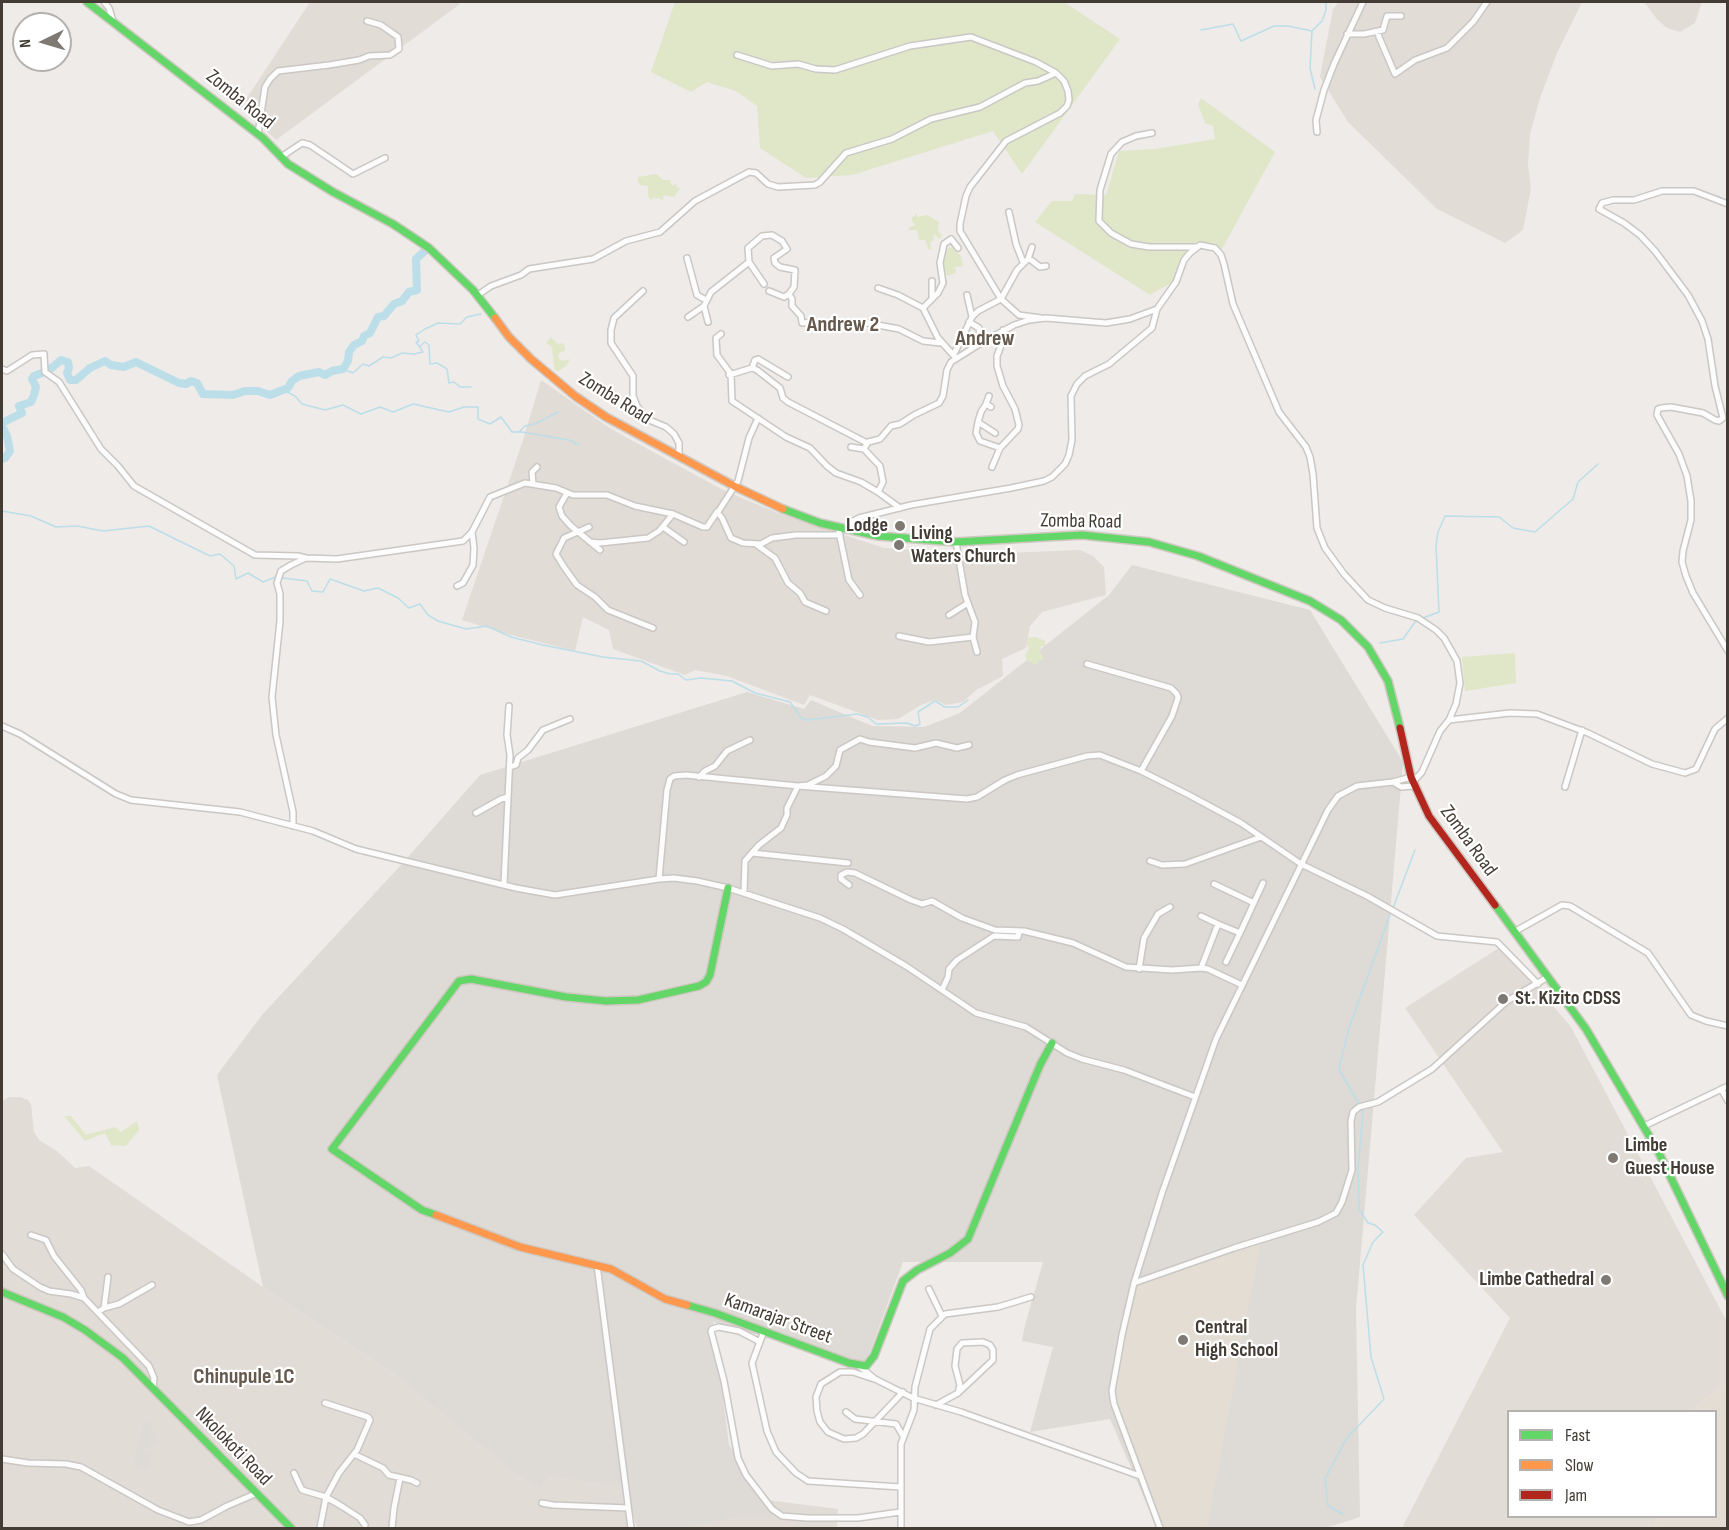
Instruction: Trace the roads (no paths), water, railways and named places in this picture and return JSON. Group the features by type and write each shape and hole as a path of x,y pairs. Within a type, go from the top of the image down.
{"main road":[{"name":"Zomba Road","path":"87,2 258,134 281,157 309,178 415,237 446,263 478,295 509,337 524,352 575,396 606,417 736,487 792,513 839,531 847,530 903,539 956,542 1075,535 1139,540 1198,556 1324,608 1349,627 1379,662 1394,699 1413,781 1429,816 1586,1029 1644,1126 1728,1296"},
{"name":"Kamarajar Street","path":"728,888 710,975 706,982 699,986 638,1000 606,1001 566,997 471,979 459,981 332,1149 422,1210 524,1248 558,1258 597,1265 620,1273 665,1299 715,1313 859,1366"},
{"path":"859,1366 866,1366 874,1356 903,1281 917,1270 956,1250 968,1239 1036,1075 1052,1043"},
{"name":"Nkolokoti Road","path":"2,1292 37,1305 85,1330 123,1358 291,1528"}],"street":[{"path":"104,2 109,8 113,21"},
{"path":"1317,132 1316,120 1320,105 1347,34 1362,2"},
{"path":"1378,31 1395,74 1415,60 1447,48 1473,22 1487,2"},
{"path":"1347,34 1383,30 1387,16 1401,16"},
{"path":"258,134 265,87 278,72 359,60 369,56 390,55 399,49 398,37 381,25 368,21"},
{"path":"737,55 772,66 798,64 816,69 835,70 910,46 971,37 1036,62 1056,73 1064,81 1068,91 1067,106 1060,113 1008,139 973,182 962,210 960,231 1001,299 1019,315 1106,323 1130,319 1157,309"},
{"path":"478,295 492,286 521,275 529,268 593,259 626,241 660,232 695,201 749,172 756,173 768,184 778,187 815,185 846,153 892,139 931,119 980,107 1025,83 1038,81 1056,73"},
{"path":"1152,133 1122,142 1111,154 1100,190 1099,221 1111,233 1131,244 1149,247 1211,246 1221,255 1233,304 1279,412 1308,452 1312,466 1317,528 1331,558 1368,600 1418,618 1436,630 1451,648 1460,671 1456,704 1449,720 1440,731 1422,772 1401,788 1394,782"},
{"path":"281,157 302,142 353,174 385,158"},
{"path":"1728,204 1694,191 1662,191 1634,200 1613,200 1602,203 1599,209 1640,235 1655,252 1688,296 1702,321 1708,339 1715,386 1723,417 1719,421 1703,413 1664,407 1658,410 1657,415 1679,454 1687,476 1691,520 1682,562 1686,576 1693,593 1728,651"},
{"path":"1010,212 1016,244 1025,261"},
{"path":"764,284 749,262 748,248 762,236 772,235 782,241 787,249 774,258 775,263 780,267 795,270 794,287 789,294 784,297 769,291"},
{"path":"923,308 943,283 940,261 944,245 951,238 958,248"},
{"path":"851,447 866,446 880,439 891,426 900,424 939,403 943,396 946,370 955,356 971,319 978,311 1001,299 1032,247"},
{"path":"847,530 851,522 856,519 900,508 979,495 1044,481 1052,477 1068,460 1072,440 1071,396 1077,384 1085,376 1109,364 1149,331 1154,325 1157,309 1176,282 1184,260 1197,247"},
{"path":"687,258 698,295 705,303 708,322"},
{"path":"1025,261 1032,260 1040,267 1046,266"},
{"path":"688,317 705,303 711,291 749,262"},
{"path":"932,281 932,299"},
{"path":"878,288 898,294 923,308 941,343 955,356"},
{"path":"643,291 614,318 611,343 633,376 633,396 641,411 647,419 666,427 674,434 680,443 679,456"},
{"path":"789,294 792,306 805,324 814,322 833,326 846,322 867,323 898,329 923,340 941,343"},
{"path":"967,295 971,319 978,328 981,343"},
{"path":"955,356 1019,322 1041,318"},
{"path":"992,467 1000,448 1019,425 1015,409 1003,386 997,366 997,356 1004,330"},
{"path":"721,334 716,338 717,355 721,363 729,370 732,382 732,401 786,437 814,450 836,473 861,482 900,508"},
{"path":"2,369 7,371 32,355 44,354 45,372 59,382 101,449 134,486 255,555 337,559 463,541 472,532 490,497 522,484 556,488 567,493 607,495 635,506 673,514 704,527 709,524 736,487 749,438 758,418"},
{"path":"729,375 752,368 757,358 772,365 788,377"},
{"path":"752,368 780,388 783,398 788,402 866,446 880,466 883,479 878,492"},
{"path":"990,396 989,405 981,412 976,433 980,441 1000,448"},
{"path":"978,422 995,433"},
{"path":"533,484 532,472 537,467"},
{"path":"567,493 559,509 566,522 600,550"},
{"path":"718,512 734,540 755,544 775,558 788,583 800,593 805,602 825,611"},
{"path":"591,542 644,539 663,527 673,514"},
{"path":"590,527 564,538 556,554 577,585 614,614 653,628"},
{"path":"663,527 684,542"},
{"path":"755,544 772,538 839,531 849,580 860,596"},
{"path":"457,586 463,583 473,565 472,532"},
{"path":"956,542 959,567 975,622 973,637 977,651"},
{"path":"293,826 272,710 280,621 280,594 277,583 282,570 306,558"},
{"path":"949,615 968,603"},
{"path":"899,636 929,642 973,637"},
{"path":"1087,664 1171,688 1177,694 1178,699 1172,716 1141,771"},
{"path":"504,884 510,767 507,735 509,706"},
{"path":"1449,720 1522,712 1543,715 1582,730 1652,764 1689,773 1700,762 1715,729 1728,718"},
{"path":"510,767 516,765 518,758 528,750 543,730 570,719"},
{"path":"2,726 20,734 116,794 131,800 240,812 293,826 356,849 504,884 555,895 658,879 686,879 728,888 820,918 843,928 976,1013 1026,1028 1082,1059 1124,1071 1195,1097"},
{"path":"1565,787 1582,730"},
{"path":"798,786 808,785 826,776 836,766 840,750 860,739 915,748 936,743 957,747 969,745"},
{"path":"699,777 716,766 727,751 750,740"},
{"path":"658,879 666,790 670,779 679,775 967,799 977,797 1011,777 1094,755 1110,758 1141,771 1241,823 1301,864 1393,910 1437,936 1497,942 1538,984"},
{"path":"1160,1528 1114,1404 1112,1391 1134,1283 1195,1097 1216,1039 1328,810 1338,796 1357,786 1413,781"},
{"path":"744,893 745,861 781,828 788,814 787,808 798,786"},
{"path":"476,813 508,797"},
{"path":"1150,861 1162,865 1185,864 1261,837"},
{"path":"752,853 848,863"},
{"path":"849,885 841,879 841,875 846,872 855,873 922,904 932,901 962,918 998,931 1019,932 1073,943 1126,967 1172,970 1201,968 1242,985"},
{"path":"1226,962 1263,883"},
{"path":"1214,884 1254,903"},
{"path":"1514,932 1564,904 1570,906 1648,953 1691,1015 1728,1026"},
{"path":"1139,969 1144,938 1158,914 1170,907"},
{"path":"1201,916 1240,933"},
{"path":"1201,968 1218,924"},
{"path":"942,990 949,969 957,960 993,936 1018,937 1019,932"},
{"path":"1134,1283 1318,1222 1336,1213 1352,1170 1351,1121 1353,1112 1362,1106 1378,1102 1432,1069 1506,1001 1548,977"},
{"path":"1644,1126 1728,1086"},
{"path":"1721,1089 1728,1101"},
{"path":"31,1235 46,1240 54,1256 81,1290 84,1298 149,1366 154,1378 153,1389"},
{"path":"2,1254 13,1269 40,1287 84,1298"},
{"path":"597,1265 631,1528"},
{"path":"104,1308 108,1277"},
{"path":"98,1312 119,1304 152,1285"},
{"path":"928,1288 942,1316"},
{"path":"901,1528 900,1452 903,1437 914,1410 913,1398 930,1329 942,1316 952,1312 1009,1305 1031,1297"},
{"path":"760,1342 739,1331 719,1327 711,1331 722,1373 738,1458 746,1475 772,1509 782,1516 805,1518 858,1518 900,1512"},
{"path":"764,1331 752,1364 767,1431 776,1452 804,1479 814,1482 900,1487"},
{"path":"936,1405 958,1393 993,1359 994,1353 990,1346 980,1341 962,1343 958,1346 955,1366 960,1385 958,1393"},
{"path":"859,1366 875,1378 913,1398 1140,1476"},
{"path":"875,1378 840,1372 821,1384 816,1397 820,1422 833,1435 844,1439 856,1438 863,1434 903,1392"},
{"path":"320,1528 326,1497 339,1473 354,1454 369,1418 325,1403"},
{"path":"846,1412 855,1419 896,1424 903,1437"},
{"path":"354,1454 383,1468 389,1475 417,1483"},
{"path":"2,1459 81,1467 158,1510 189,1522 201,1520 255,1494"},
{"path":"294,1473 302,1490 326,1497 360,1518 365,1525"},
{"path":"392,1528 400,1478"},
{"path":"542,1503 627,1508"}],"waterway":[{"path":"1315,89 1310,68 1312,31 1322,21 1326,2"},
{"path":"1201,30 1233,24 1241,41 1274,26 1288,26 1312,31"},
{"path":"55,365 61,360 68,362 67,373 70,380 76,380 90,368 105,361 111,365 124,367 136,362 179,383 186,384 191,381 197,383 203,394 233,395 245,391 258,391 270,395 288,388 299,376 319,372 325,375 343,369 348,361 349,352 354,345 370,333 378,317 384,316 409,292 417,290 416,259 426,250"},
{"path":"343,369 353,373 363,364 369,366 383,357 391,358 402,353 423,352 416,342 419,341 416,335 425,329 438,323 460,324 467,317 481,314"},
{"path":"420,346 425,342 429,345 430,364 437,363 447,369 449,383 454,382 460,387 471,387"},
{"path":"2,423 22,413 19,406 31,402 34,395 36,387 32,379 34,376 53,367"},
{"path":"283,390 295,396 302,404 325,410 343,405 361,414 380,407 393,412 413,404 449,412 464,407 478,407 478,419 490,424 501,417 512,432 569,440 579,445"},
{"path":"520,431 525,426 535,424 558,412"},
{"path":"2,426 10,451 2,459"},
{"path":"1423,618 1439,612 1436,545 1438,532 1445,516 1499,517 1513,528 1535,532 1573,499 1578,482 1598,464"},
{"path":"2,511 31,516 56,527 77,526 103,531 149,526 210,556 220,554 234,566 236,579 248,573 263,582 276,577"},
{"path":"283,578 307,581 312,591 323,592 330,579 364,591 378,588 398,598 409,608 420,604 428,615 438,621 466,629 487,626 511,637 543,645 603,657 641,661 660,671 678,674 686,680 701,678 732,681 755,693 790,702 802,719 857,714 868,717 876,724 907,723 915,726 920,724 918,712 935,701 945,707 958,707 968,700"},
{"path":"1380,643 1403,639 1419,620"},
{"path":"1393,908 1415,850"},
{"path":"1359,1104 1339,1070 1348,1031 1391,912"},
{"path":"1343,1514 1328,1506 1325,1479 1346,1439 1384,1399 1371,1357 1363,1265 1373,1242 1383,1232 1375,1225 1368,1223 1359,1209 1358,1171 1363,1111 1361,1108"}],"place":[{"name":"Lodge","path":"900,526"},
{"name":"Living Waters Church","path":"899,545"},
{"name":"St. Kizito CDSS","path":"1503,999"},
{"name":"Limbe Guest House","path":"1613,1158"},
{"name":"Limbe Cathedral","path":"1606,1280"},
{"name":"Central High School","path":"1183,1340"}],"district":[{"name":"Andrew 2","path":"843,325"},
{"name":"Andrew","path":"985,339"},
{"name":"Chinupule 1C","path":"244,1377"}]}
